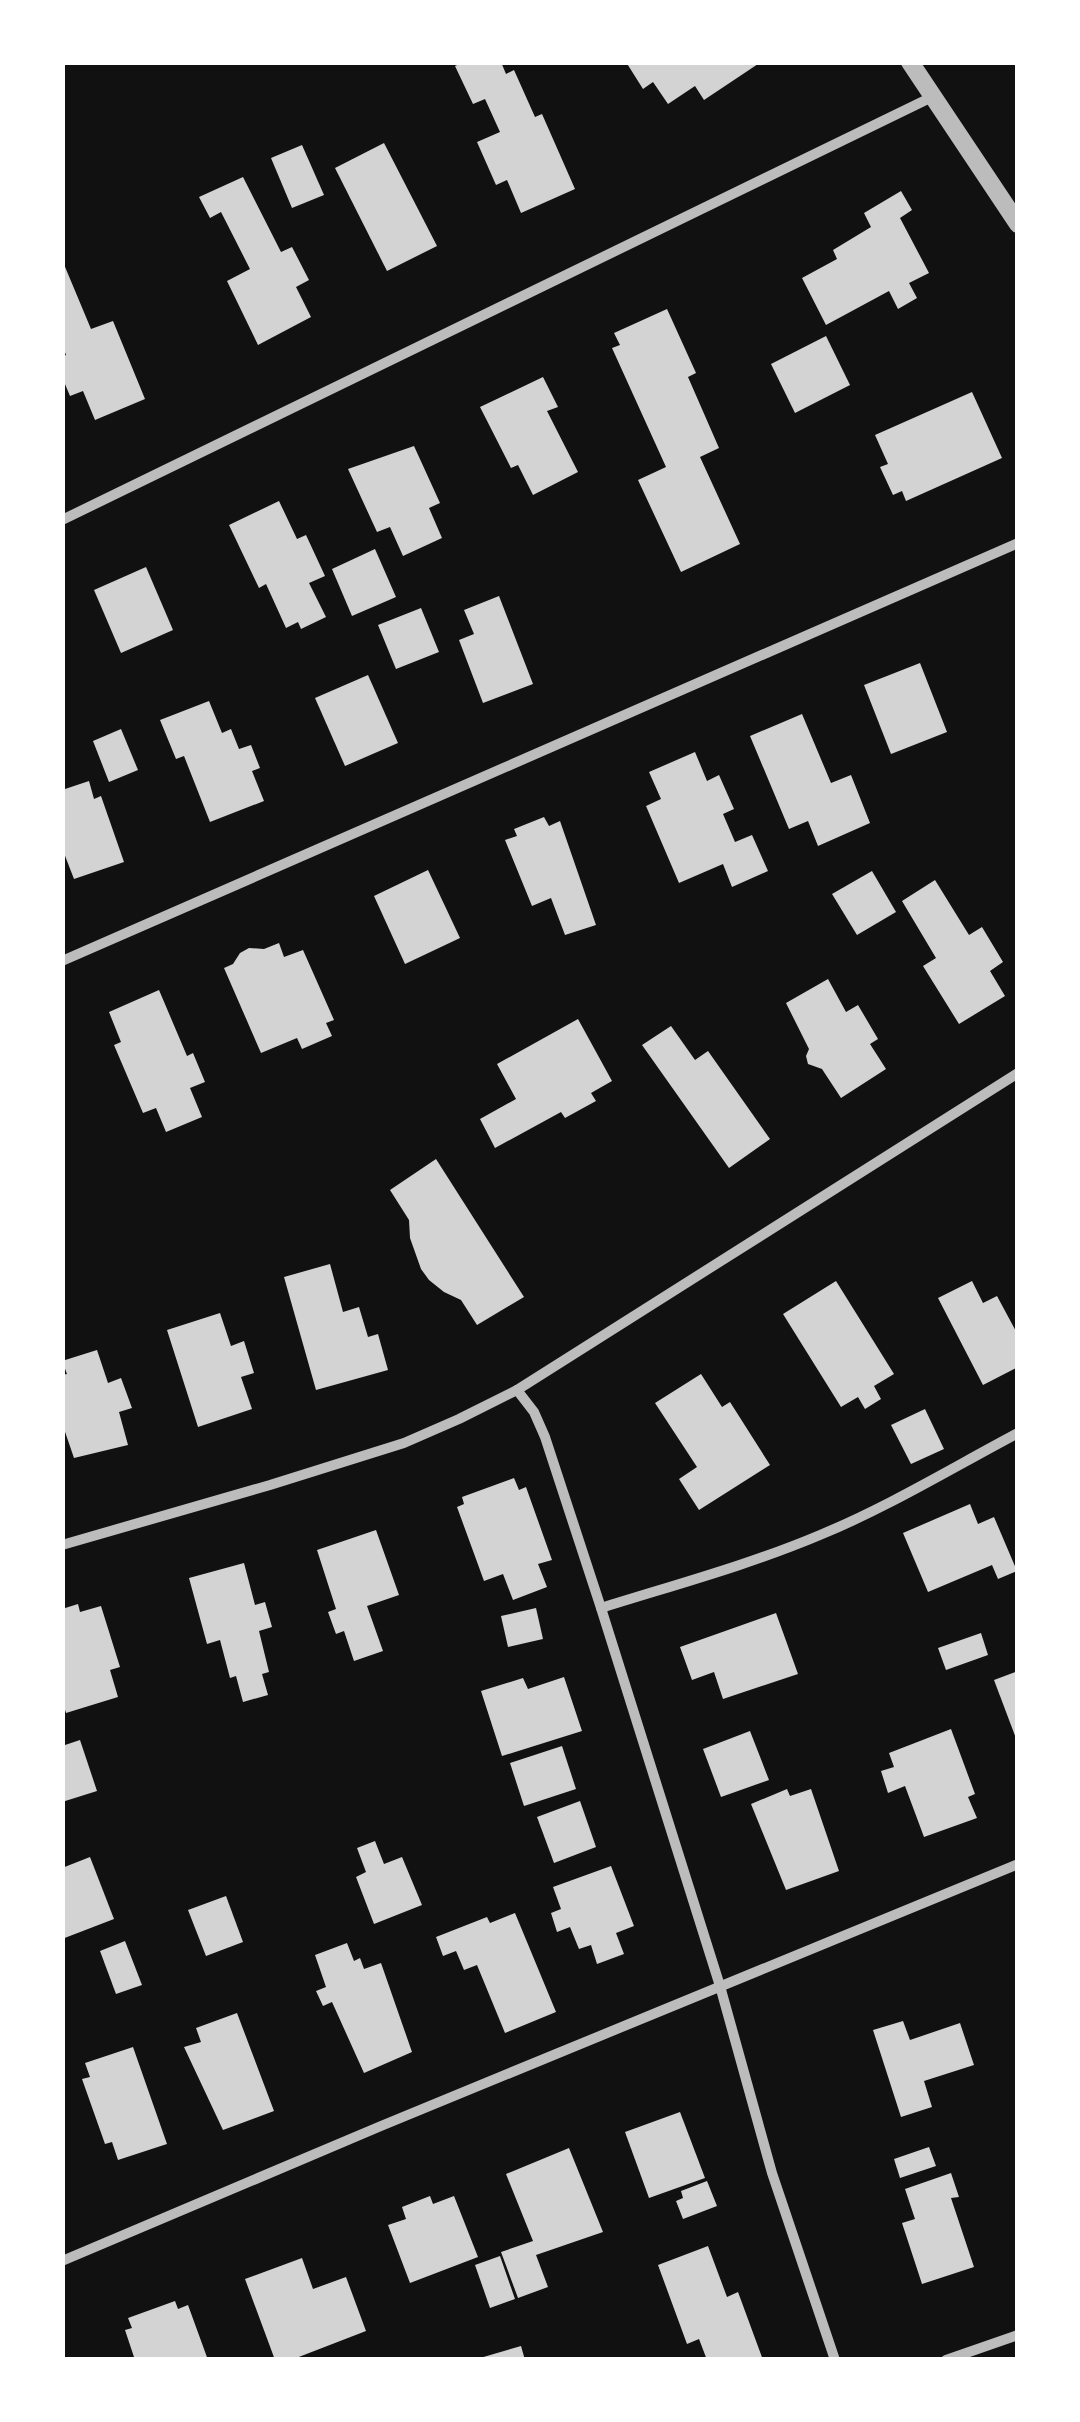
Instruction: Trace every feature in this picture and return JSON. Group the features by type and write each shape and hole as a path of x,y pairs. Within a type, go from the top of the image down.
{"street":[{"path":"910,62 1015,214"},
{"path":"62,520 932,96"},
{"path":"62,961 1018,543"},
{"path":"62,1545 404,1443 459,1419 517,1390 1018,1073"},
{"path":"517,1390 534,1412 545,1437 720,1986 772,2173 835,2360"},
{"path":"601,1608 775,1553 824,1533 1018,1434"},
{"path":"62,2261 1018,1864"},
{"path":"946,2360 1018,2334"}],"building":[{"path":"464,62 501,62 506,74 514,70 535,117 542,114 575,189 521,213 507,180 496,185 477,142 500,132 485,99 473,104 455,66"},
{"path":"626,62 761,62 704,100 695,86 668,104 653,82 643,89"},
{"path":"384,143 437,246 387,271 335,168"},
{"path":"302,145 324,195 292,208 271,158"},
{"path":"243,177 281,252 292,247 309,280 296,287 311,317 258,345 227,281 250,269 221,212 210,218 199,197"},
{"path":"901,191 912,210 900,218 929,273 909,283 917,298 898,309 889,291 826,325 802,278 837,259 833,250 871,227 864,213"},
{"path":"63,262 91,329 113,321 145,399 95,420 83,391 70,396 62,377 62,357 66,355"},
{"path":"667,309 696,373 688,377 719,448 700,457 740,544 681,572 638,480 666,467 612,348 620,345 614,333"},
{"path":"826,336 850,385 795,413 771,364"},
{"path":"543,377 558,407 547,411 578,472 533,495 518,465 511,468 480,407"},
{"path":"972,392 1002,458 906,501 902,491 893,495 880,467 888,464 875,435"},
{"path":"414,446 440,503 429,508 442,538 403,556 390,527 377,532 348,469"},
{"path":"279,501 297,539 306,535 325,576 309,583 326,617 301,629 298,622 286,628 266,584 259,588 229,525"},
{"path":"375,549 396,597 352,616 332,569"},
{"path":"146,567 173,630 121,653 94,590"},
{"path":"499,596 533,684 483,703 459,640 474,634 464,610"},
{"path":"421,608 439,652 396,669 378,625"},
{"path":"920,663 947,732 891,754 864,685"},
{"path":"368,675 398,743 345,766 315,698"},
{"path":"209,701 222,733 231,729 239,749 251,745 260,768 252,771 264,801 210,822 184,756 176,759 160,720"},
{"path":"802,714 831,783 851,775 870,823 818,846 808,821 789,829 750,736"},
{"path":"121,729 138,770 109,782 93,741"},
{"path":"695,752 707,781 719,775 734,809 723,814 735,842 752,835 768,871 732,887 723,864 679,883 646,806 661,799 649,772"},
{"path":"89,781 94,799 101,796 124,862 74,879 62,848 62,790"},
{"path":"544,817 549,826 560,821 596,925 565,935 551,898 532,906 505,840 517,836 514,829"},
{"path":"428,870 460,938 405,964 374,896"},
{"path":"872,871 896,912 857,935 832,894"},
{"path":"935,880 969,935 982,927 1003,962 990,971 1005,996 959,1024 923,966 936,958 902,901"},
{"path":"279,943 284,957 303,950 334,1020 326,1023 332,1036 302,1049 297,1038 261,1053 224,968 249,948 264,949"},
{"path":"828,979 846,1012 858,1005 878,1039 870,1044 886,1069 841,1098 822,1069 808,1064 809,1049 786,1003"},
{"path":"159,990 187,1056 193,1053 205,1082 190,1088 202,1117 166,1132 156,1108 143,1113 114,1045 121,1042 109,1012"},
{"path":"578,1019 612,1081 591,1093 596,1101 565,1118 561,1112 495,1148 480,1119 516,1099 497,1064"},
{"path":"671,1026 695,1060 708,1051 770,1139 729,1168 642,1045"},
{"path":"436,1159 524,1297 477,1325 461,1300 444,1292 421,1269 410,1238 409,1220 390,1190"},
{"path":"330,1264 343,1312 359,1307 368,1337 378,1334 388,1370 316,1390 284,1277"},
{"path":"836,1281 894,1374 874,1386 881,1399 865,1409 858,1397 841,1407 783,1314"},
{"path":"972,1281 983,1303 997,1296 1018,1335 1018,1367 983,1385 938,1298"},
{"path":"220,1313 231,1346 244,1341 254,1373 241,1377 252,1409 198,1427 167,1330"},
{"path":"97,1350 108,1383 121,1378 132,1408 119,1412 128,1445 74,1458 62,1423 62,1375 67,1374 62,1361"},
{"path":"701,1374 722,1407 730,1402 770,1465 699,1510 679,1479 697,1467 655,1403"},
{"path":"925,1409 944,1449 911,1464 891,1425"},
{"path":"514,1478 519,1490 526,1487 552,1560 538,1564 547,1587 513,1600 503,1574 484,1581 457,1507 464,1504 462,1497"},
{"path":"970,1504 978,1524 994,1517 1017,1571 998,1579 992,1565 928,1592 903,1533"},
{"path":"376,1530 399,1595 367,1606 383,1651 354,1661 344,1631 336,1634 328,1612 336,1609 317,1550"},
{"path":"244,1563 255,1605 265,1602 272,1627 259,1631 269,1672 262,1674 268,1695 243,1702 236,1676 230,1678 220,1640 207,1644 189,1578"},
{"path":"78,1604 80,1612 101,1606 120,1667 110,1670 118,1697 66,1713 62,1700 62,1609"},
{"path":"536,1608 543,1639 508,1647 501,1616"},
{"path":"776,1613 798,1674 723,1699 714,1672 692,1680 680,1647"},
{"path":"981,1633 988,1655 946,1670 938,1648"},
{"path":"1018,1671 1018,1741 1017,1741 994,1680"},
{"path":"564,1677 582,1731 502,1756 481,1691 523,1678 528,1689"},
{"path":"951,1729 975,1794 968,1797 977,1818 924,1837 905,1786 888,1793 881,1771 894,1767 889,1753"},
{"path":"750,1731 769,1780 721,1797 703,1749"},
{"path":"80,1740 97,1791 62,1802 62,1746"},
{"path":"562,1746 576,1789 524,1806 510,1763"},
{"path":"787,1789 790,1796 811,1789 839,1871 786,1890 751,1804"},
{"path":"580,1801 596,1847 554,1863 537,1817"},
{"path":"375,1841 384,1864 402,1857 422,1905 374,1924 356,1877 366,1872 357,1848"},
{"path":"90,1857 114,1919 62,1939 62,1868"},
{"path":"611,1866 634,1926 616,1933 624,1954 597,1964 591,1945 579,1949 570,1927 557,1932 551,1913 561,1909 553,1887"},
{"path":"226,1896 243,1942 206,1956 188,1910"},
{"path":"515,1913 556,2012 505,2033 477,1965 464,1970 456,1951 443,1956 436,1937 487,1917 490,1923"},
{"path":"125,1941 142,1985 116,1994 100,1951"},
{"path":"347,1943 354,1961 360,1958 364,1969 381,1963 412,2052 364,2073 332,2002 323,2006 316,1991 326,1987 315,1955"},
{"path":"237,2013 274,2111 223,2130 184,2047 201,2042 196,2028"},
{"path":"903,2021 910,2040 960,2023 974,2065 924,2081 932,2107 901,2117 873,2030"},
{"path":"133,2047 167,2144 118,2160 112,2142 105,2144 82,2079 90,2077 85,2063"},
{"path":"680,2112 705,2178 649,2198 625,2132"},
{"path":"929,2147 936,2166 900,2178 894,2159"},
{"path":"569,2148 603,2232 536,2255 548,2287 518,2298 501,2252 533,2241 506,2174"},
{"path":"951,2173 959,2197 951,2198 974,2267 922,2284 902,2223 915,2219 905,2189"},
{"path":"707,2181 717,2206 683,2219 676,2201 683,2198 681,2191"},
{"path":"430,2196 433,2204 454,2196 478,2257 410,2283 388,2225 406,2219 402,2207"},
{"path":"708,2246 727,2297 738,2292 763,2360 707,2360 699,2339 687,2344 658,2265"},
{"path":"500,2256 515,2299 490,2308 475,2265"},
{"path":"302,2258 313,2289 346,2277 366,2331 291,2360 275,2360 245,2279"},
{"path":"175,2301 178,2309 188,2305 208,2360 135,2360 125,2330 132,2328 128,2318"},
{"path":"521,2346 525,2360 480,2360 480,2358"}]}
